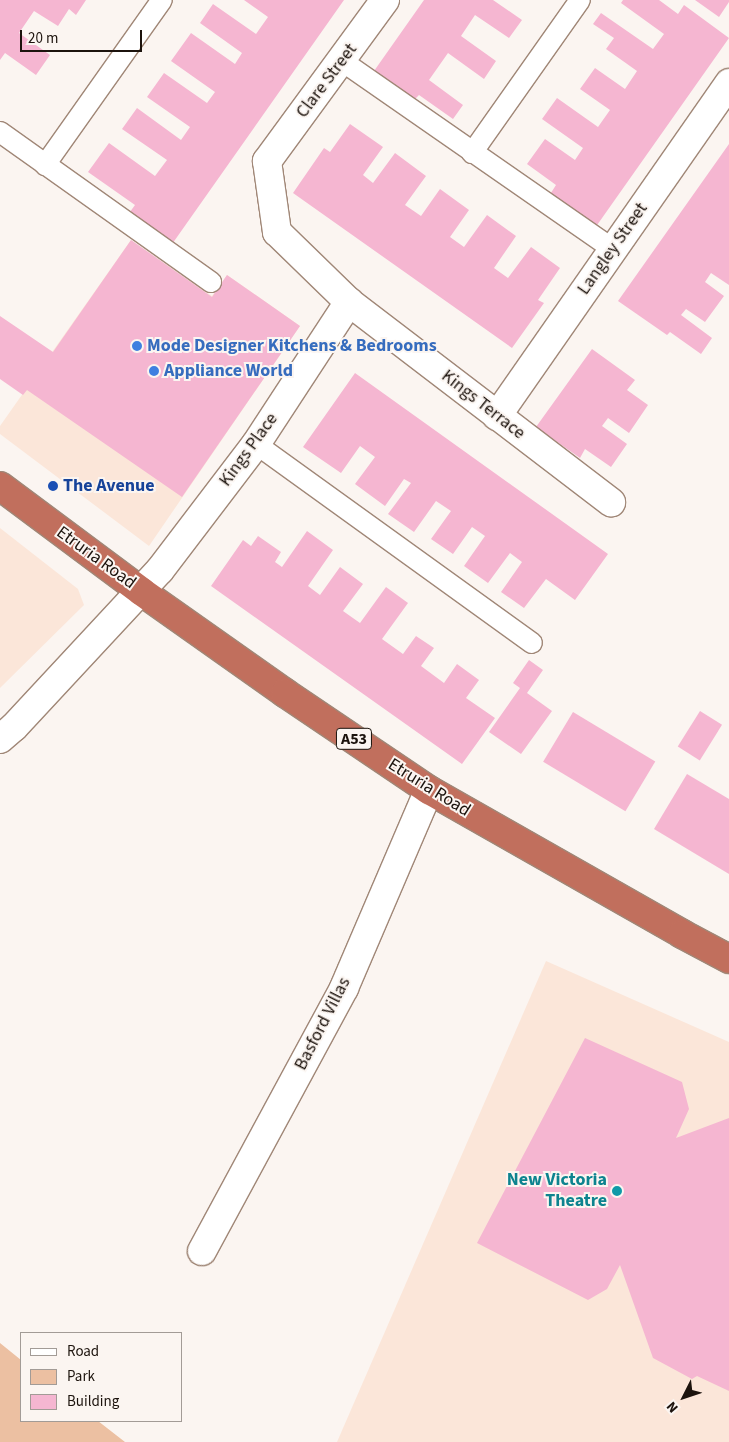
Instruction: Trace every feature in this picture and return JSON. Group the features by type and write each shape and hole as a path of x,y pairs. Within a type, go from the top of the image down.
{"highway":[{"name":"Etruria Road","path":"0,486 142,592 285,693 429,790 673,930 729,959"}],"street":[{"name":"Clare Street","path":"267,161 386,0"},
{"name":"Langley Street","path":"497,416 729,83"},
{"name":"Kings Terrace","path":"267,161 277,232 349,302 611,502"},
{"name":"Kings Place","path":"142,592 256,444 349,302"},
{"path":"0,739 14,727 122,609 142,592"},
{"name":"Basford Villas","path":"202,1251 344,988 429,790"}],"lane":[{"path":"45,165 162,0"},
{"path":"472,153 580,0"},
{"path":"342,61 613,249"},
{"path":"0,132 211,282"},
{"path":"256,444 532,643"}],"shaded area":[{"name":"Appliance World","path":"131,240 212,296 227,275 300,326 149,546 0,434 0,426"},
{"path":"0,528 78,589 84,605 0,688"},
{"path":"546,961 729,1042 729,1442 337,1442"}],"green space":[{"path":"0,1343 20,1359 20,1422 99,1422 125,1442 0,1442"}],"building":[{"path":"0,0 86,0 76,15 69,9 58,26 34,11 19,33 50,55 36,75 5,53 0,60"},
{"path":"244,0 344,0 170,247 127,216 135,205 88,172 109,143 155,176 167,160 122,129 137,108 181,140 190,127 147,97 164,73 207,103 215,92 171,61 191,33 235,64 242,53 200,23 213,4 256,34 268,17"},
{"path":"424,0 493,0 522,20 509,38 475,15 461,36 496,61 484,79 448,53 429,80 463,105 453,119 419,95 414,100 374,71"},
{"path":"623,0 659,0 678,14 684,5 729,38 595,228 549,196 556,185 527,164 545,139 575,160 583,148 542,119 557,98 598,127 610,110 580,89 595,68 625,89 637,71 606,49 614,38 593,24 601,13 653,49 664,34 621,3"},
{"path":"695,0 729,0 729,2 719,17"},
{"path":"350,124 383,147 363,175 373,183 395,153 426,176 405,205 421,216 440,189 469,210 450,237 464,247 487,215 516,236 494,268 508,278 531,247 560,268 538,300 544,303 512,348 293,193 324,148 330,152"},
{"path":"729,144 729,285 711,273 705,282 724,296 705,322 686,309 681,315 712,338 701,354 670,332 667,335 618,301"},
{"name":"Appliance World","path":"131,240 212,297 227,275 300,326 182,497 27,390 23,395 0,379 0,316 53,352"},
{"path":"592,349 635,380 627,390 648,405 629,433 608,418 602,426 627,444 611,467 585,449 580,458 536,427"},
{"path":"355,373 608,554 575,600 546,579 524,608 501,592 522,562 510,553 488,583 464,566 485,536 472,527 453,554 431,539 451,511 436,501 414,532 388,514 411,483 404,479 385,506 355,484 375,457 360,446 341,473 303,447"},
{"path":"307,531 333,550 308,586 320,595 340,567 363,584 343,611 360,623 386,587 408,603 382,639 403,654 416,636 434,648 421,666 444,683 457,664 479,680 466,698 495,718 462,764 211,586 243,540 251,546 258,536 281,552 275,562 282,567"},
{"path":"529,660 543,670 527,693 552,711 521,754 489,732 520,688 513,683"},
{"path":"700,711 722,725 700,760 678,747"},
{"path":"573,712 655,761 625,811 543,762"},
{"path":"687,774 729,799 729,874 654,829"},
{"name":"New Victoria Theatre","path":"585,1038 682,1082 689,1109 676,1138 729,1118 729,1391 697,1376 692,1379 653,1358 620,1265 607,1289 588,1300 477,1243"}],"place":[{"name":"Mode Designer Kitchens & Bedrooms","path":"137,346"},
{"name":"Appliance World","path":"154,371"},
{"name":"The Avenue","path":"53,486"},
{"name":"New Victoria Theatre","path":"617,1191"}]}
